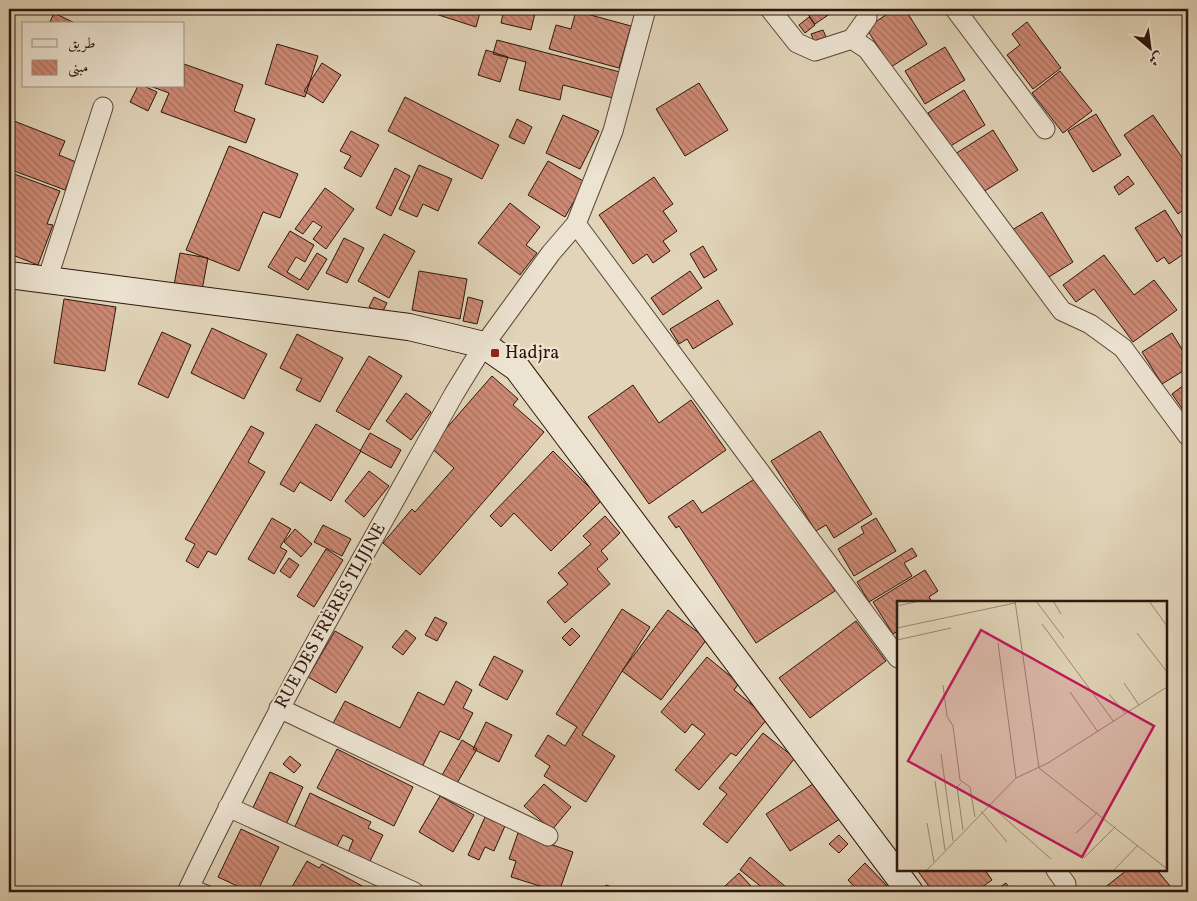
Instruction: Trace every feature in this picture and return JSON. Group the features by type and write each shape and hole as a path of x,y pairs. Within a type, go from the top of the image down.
{"street":[{"path":"770,9 797,43 815,51 852,38 867,18 866,9"},
{"path":"955,9 1044,129"},
{"name":"RUE DES FRÈRES TLIJINE","path":"189,888 279,708 454,394 484,344 551,253 576,224 613,131 641,10"},
{"path":"852,38 867,49 1062,311 1090,324 1123,348 1188,436"},
{"path":"48,280 102,107"},
{"path":"576,224 897,657"},
{"path":"9,275 409,327 484,344 517,368 910,892"},
{"path":"279,708 548,836"},
{"path":"228,807 414,892"}],"lane":[{"path":"189,888 212,892"}],"building":[{"path":"420,9 481,9 476,27"},
{"path":"504,9 536,9 531,30 501,23"},
{"path":"804,9 837,9 815,24"},
{"path":"895,9 905,9 927,44 891,67 866,28"},
{"path":"576,11 631,26 619,68 549,49 556,25 571,29"},
{"path":"54,13 73,22 50,22"},
{"path":"809,17 815,25 805,33 799,25"},
{"path":"1027,22 1061,68 1033,89 1007,55 1020,45 1012,34"},
{"path":"823,30 826,37 814,41 811,34"},
{"path":"497,40 620,72 613,98 563,85 560,100 519,90 526,62 493,54"},
{"path":"277,44 318,56 305,97 265,84"},
{"path":"945,47 965,80 925,104 905,71"},
{"path":"486,50 508,57 500,82 478,75"},
{"path":"322,63 341,75 323,103 304,91"},
{"path":"185,64 243,85 234,111 255,119 246,143 161,112 169,93 155,88 185,88"},
{"path":"1060,71 1092,111 1063,133 1032,93"},
{"path":"699,83 728,130 685,156 656,109"},
{"path":"137,88 148,88 157,92 148,111 130,102"},
{"path":"964,90 985,125 949,147 928,113"},
{"path":"405,97 499,145 482,179 388,131"},
{"path":"1096,114 1121,155 1093,172 1068,131"},
{"path":"563,115 599,131 580,169 546,153"},
{"path":"1153,115 1188,166 1188,207 1178,214 1124,135"},
{"path":"9,119 65,141 59,155 76,162 65,190 9,169"},
{"path":"517,119 532,127 524,144 509,137"},
{"path":"993,130 1018,170 980,194 955,154"},
{"path":"351,131 379,145 361,177 344,168 351,156 340,151"},
{"path":"229,146 298,174 280,218 263,212 239,271 186,250"},
{"path":"548,161 585,182 565,217 528,195"},
{"path":"419,165 452,179 438,211 423,204 417,217 399,209"},
{"path":"395,168 410,176 391,216 376,208"},
{"path":"9,172 60,191 47,224 53,225 38,265 10,254 9,258"},
{"path":"1128,176 1134,184 1119,195 1114,187"},
{"path":"654,177 673,204 663,211 677,231 663,241 670,251 653,263 647,254 633,264 599,215"},
{"path":"325,188 354,209 326,249 313,239 322,227 313,221 303,234 295,229"},
{"path":"510,203 540,227 526,245 537,253 520,275 478,243"},
{"path":"1165,210 1188,247 1188,251 1169,264 1164,257 1157,262 1135,228"},
{"path":"1042,212 1073,262 1044,280 1012,230"},
{"path":"290,231 314,245 305,262 296,257 287,272 300,280 317,253 327,259 308,290 268,267"},
{"path":"384,234 415,251 389,298 358,281"},
{"path":"344,238 364,248 347,283 326,273"},
{"path":"703,246 717,270 704,278 690,254"},
{"path":"180,253 208,258 202,290 174,285"},
{"path":"1104,255 1134,295 1154,280 1177,310 1133,342 1094,289 1076,302 1063,285"},
{"path":"419,271 467,279 460,319 412,310"},
{"path":"690,271 702,288 663,315 651,298"},
{"path":"374,297 387,303 382,313 369,307"},
{"path":"468,297 483,301 477,324 463,321"},
{"path":"64,299 116,307 105,371 54,363"},
{"path":"718,300 733,324 693,349 687,339 679,344 670,329"},
{"path":"212,328 267,354 244,399 191,373"},
{"path":"162,332 191,345 168,398 138,384"},
{"path":"1172,333 1188,359 1188,368 1162,384 1142,352"},
{"path":"297,334 343,358 320,402 296,390 302,379 280,368"},
{"path":"369,356 402,376 369,430 336,411"},
{"path":"492,376 518,399 513,405 544,432 420,575 383,543 412,509 415,512 454,468 430,447"},
{"path":"1188,382 1188,417 1172,394"},
{"path":"633,385 659,423 691,400 726,450 649,504 588,417"},
{"path":"406,393 431,412 411,440 386,421"},
{"path":"316,424 361,451 331,501 300,482 294,492 280,484"},
{"path":"251,426 264,433 248,462 265,472 216,555 208,551 198,568 186,561 195,544 185,539"},
{"path":"820,431 872,514 834,538 826,525 816,531 771,461"},
{"path":"370,433 401,450 391,468 360,451"},
{"path":"553,451 602,500 551,551 514,513 501,527 490,516"},
{"path":"369,471 389,486 364,517 345,501"},
{"path":"759,476 835,591 756,643 679,526 676,528 668,517 693,500 702,513"},
{"path":"605,516 620,533 601,551 608,559 597,569 610,584 565,623 547,602 568,584 558,573 591,544 583,536"},
{"path":"272,518 291,529 280,547 287,551 274,574 248,559"},
{"path":"876,518 896,551 854,576 838,549 864,533 861,527"},
{"path":"323,525 351,539 342,556 314,542"},
{"path":"295,529 312,544 301,557 284,542"},
{"path":"912,548 917,556 904,563 912,576 869,602 857,582"},
{"path":"326,549 343,560 314,607 297,596"},
{"path":"289,558 299,565 290,578 280,571"},
{"path":"925,570 938,591 929,597 931,601 897,601 897,632 893,634 873,602"},
{"path":"622,609 650,627 582,735 615,756 586,802 544,776 550,766 535,756 548,735 565,746 577,727 556,714"},
{"path":"668,610 707,639 661,700 622,671"},
{"path":"435,617 447,623 437,641 425,635"},
{"path":"856,621 886,661 810,718 779,678"},
{"path":"572,628 580,636 570,646 562,638"},
{"path":"406,630 416,638 403,655 392,647"},
{"path":"335,631 363,647 336,693 308,677"},
{"path":"494,656 523,671 507,700 479,685"},
{"path":"707,657 739,683 734,690 768,718 736,756 731,753 699,790 675,770 705,734 692,724 685,733 661,712"},
{"path":"456,681 472,690 463,708 473,713 459,740 440,731 420,771 331,727 345,701 400,728 418,692 444,705"},
{"path":"486,722 512,735 499,762 473,749"},
{"path":"763,733 795,758 727,843 703,824 727,794 719,788"},
{"path":"462,740 477,749 456,785 441,777"},
{"path":"337,749 413,787 394,826 317,788"},
{"path":"290,756 301,765 294,773 283,764"},
{"path":"270,772 303,787 283,831 249,816"},
{"path":"816,782 840,819 790,851 766,814"},
{"path":"544,784 571,807 552,830 524,806"},
{"path":"310,793 371,822 368,828 383,835 368,865 347,855 353,840 343,835 335,850 293,831"},
{"path":"440,796 474,815 453,852 419,832"},
{"path":"485,817 505,826 494,851 485,847 479,860 468,855"},
{"path":"241,829 279,847 257,892 250,892 218,877"},
{"path":"518,833 573,852 559,892 511,877 516,861 509,859"},
{"path":"839,835 848,844 839,853 829,844"},
{"path":"750,857 792,892 768,892 740,870"},
{"path":"307,861 319,868 322,864 373,892 289,892"},
{"path":"865,863 893,892 859,892 848,880"},
{"path":"918,871 986,871 992,880 975,892 933,892"},
{"path":"1126,871 1158,871 1175,892 1099,892"},
{"path":"739,873 751,886 744,892 730,892 725,886"},
{"path":"1006,883 1012,892 992,892"},
{"path":"606,885 627,892 603,892"}],"place":[{"name":"Hadjra","path":"495,353"}]}
